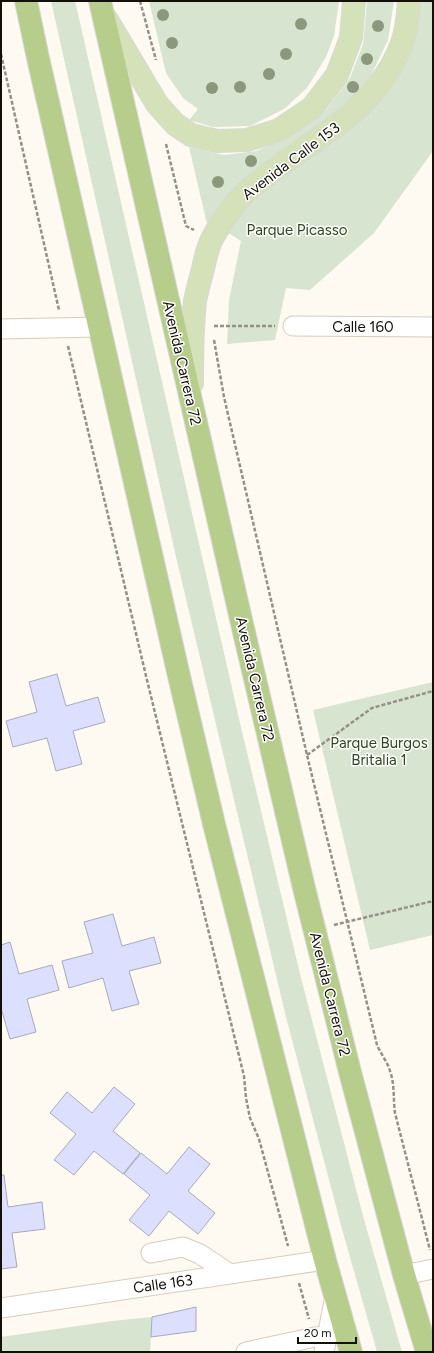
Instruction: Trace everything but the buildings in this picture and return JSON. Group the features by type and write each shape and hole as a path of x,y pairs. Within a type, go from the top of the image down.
{"highway":[{"path":"26,1 175,661 214,824 325,1260 351,1352"},
{"name":"Avenida Carrera 72","path":"101,6 238,607 314,930 404,1275 427,1352"}],"main road":[{"name":"Avenida Calle 153","path":"101,6 157,104 175,124 191,135 217,142 247,140 279,130 312,108 337,75 351,38 354,1"},
{"name":"Avenida Calle 153","path":"192,403 192,349 196,300 212,238 231,208 251,188 276,168 323,137 352,113 373,92 391,66 403,42 408,18 409,1"}],"street":[{"name":"Calle 160","path":"294,326 433,327"},
{"path":"1,329 99,327"},
{"path":"151,1253 182,1247 200,1254 230,1274"},
{"name":"Calle 163","path":"1,1308 325,1260"},
{"path":"404,1275 432,1262"},
{"path":"246,1352 322,1342 335,1296"}],"path":[{"path":"140,1 157,62"},
{"path":"1,54 146,676 244,1076 250,1118 259,1139 294,1265 322,1342"},
{"path":"165,139 186,226"},
{"path":"212,326 294,326"},
{"path":"213,334 224,397 307,756 377,1045 390,1071 393,1085 395,1113 432,1262"},
{"path":"307,756 372,708 433,692"},
{"path":"314,930 433,901"}],"green space":[{"path":"51,1 75,1 240,723 300,974 363,1216 402,1352 377,1352 342,1229 286,1017 176,557"},
{"path":"149,1 339,2 334,36 326,57 307,88 284,109 250,126 213,127 189,120 198,109 183,98 166,73"},
{"path":"367,1 394,1 388,40 366,86 326,119 252,173 207,224 189,147 224,155 256,151 286,138 326,110 350,78 363,44"},
{"name":"Parque Picasso","path":"420,1 433,1 433,151 374,233 310,290 286,288 275,340 227,344 229,300 241,241 227,232 240,213 257,195 366,114 402,70 420,10"},
{"name":"Parque Burgos Britalia 1","path":"433,682 433,935 370,950 313,710"},
{"path":"152,1317 150,1352 1,1352 1,1337 112,1321"}]}
